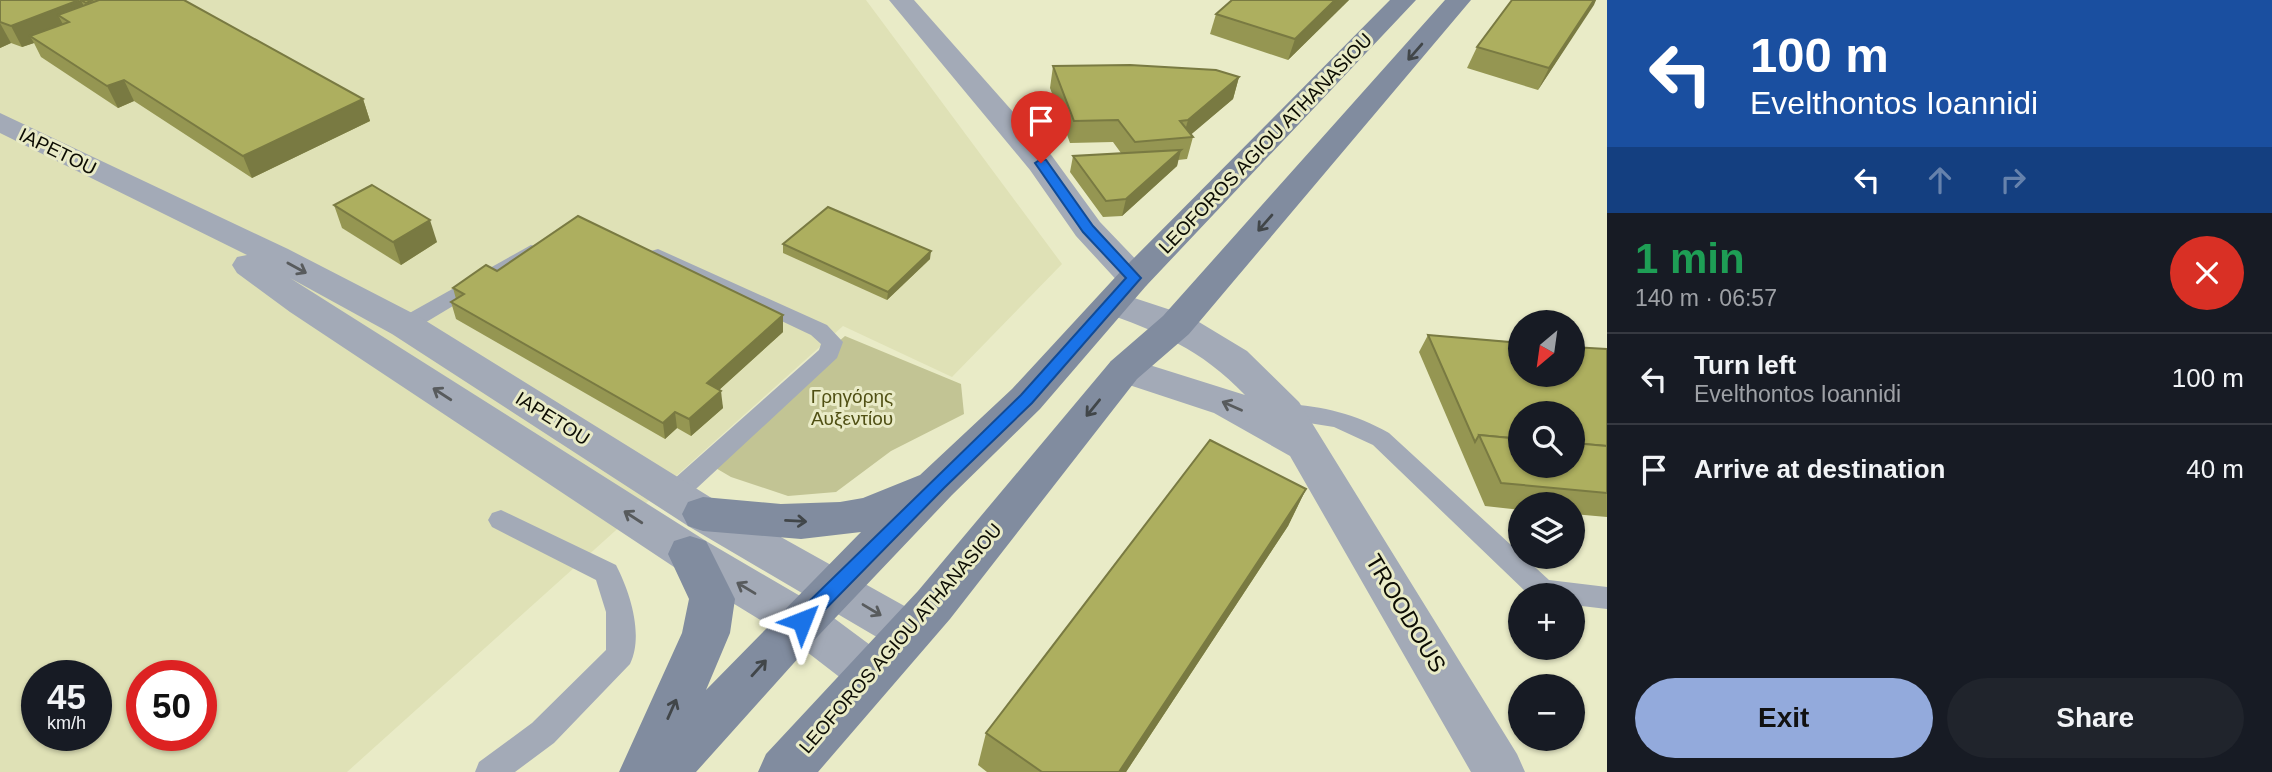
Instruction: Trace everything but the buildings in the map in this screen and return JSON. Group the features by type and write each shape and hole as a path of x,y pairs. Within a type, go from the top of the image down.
{"main road":[{"name":"LEOFOROS AGIOU ATHANASIOU","path":"663,772 818,604 1026,399 1124,290 1404,0"},
{"name":"LEOFOROS AGIOU ATHANASIOU","path":"784,772 934,605 1124,370 1176,326 1459,0"},
{"path":"645,772 710,620 712,599 689,521 802,522 860,516 937,484"}],"street":[{"path":"901,0 1041,163 1088,229 1124,290"},
{"name":"IAPETOU","path":"0,122 276,257 405,325 689,521 818,604 909,632"},
{"path":"0,155 31,138"},
{"name":"IAPETOU","path":"191,217 303,304 689,521"},
{"name":"TROODOUS","path":"1124,290 1176,326 1234,360 1285,412 1312,453 1499,772"},
{"name":"TROODOUS","path":"1124,370 1228,403 1256,416 1312,453"},
{"name":"IAPETOU","path":"818,604 872,674"}],"lane":[{"path":"405,325 548,242"},
{"path":"634,244 819,330 832,342 829,353 689,521"},
{"path":"1285,412 1327,414 1356,424 1381,439 1542,590 1607,598"},
{"path":"490,772 542,733 620,655 620,612 607,573 501,520"}],"shaded area":[{"path":"0,0 866,0 1062,264 952,377 843,326 347,772 0,772"}],"green space":[{"name":"Γρηγόρης Αυξεντίου","path":"845,336 961,384 964,414 891,451 836,492 788,496 731,477 702,460"}],"route":[{"path":"802,621 937,484 1007,419 1134,278 1088,229 1041,163"}]}
